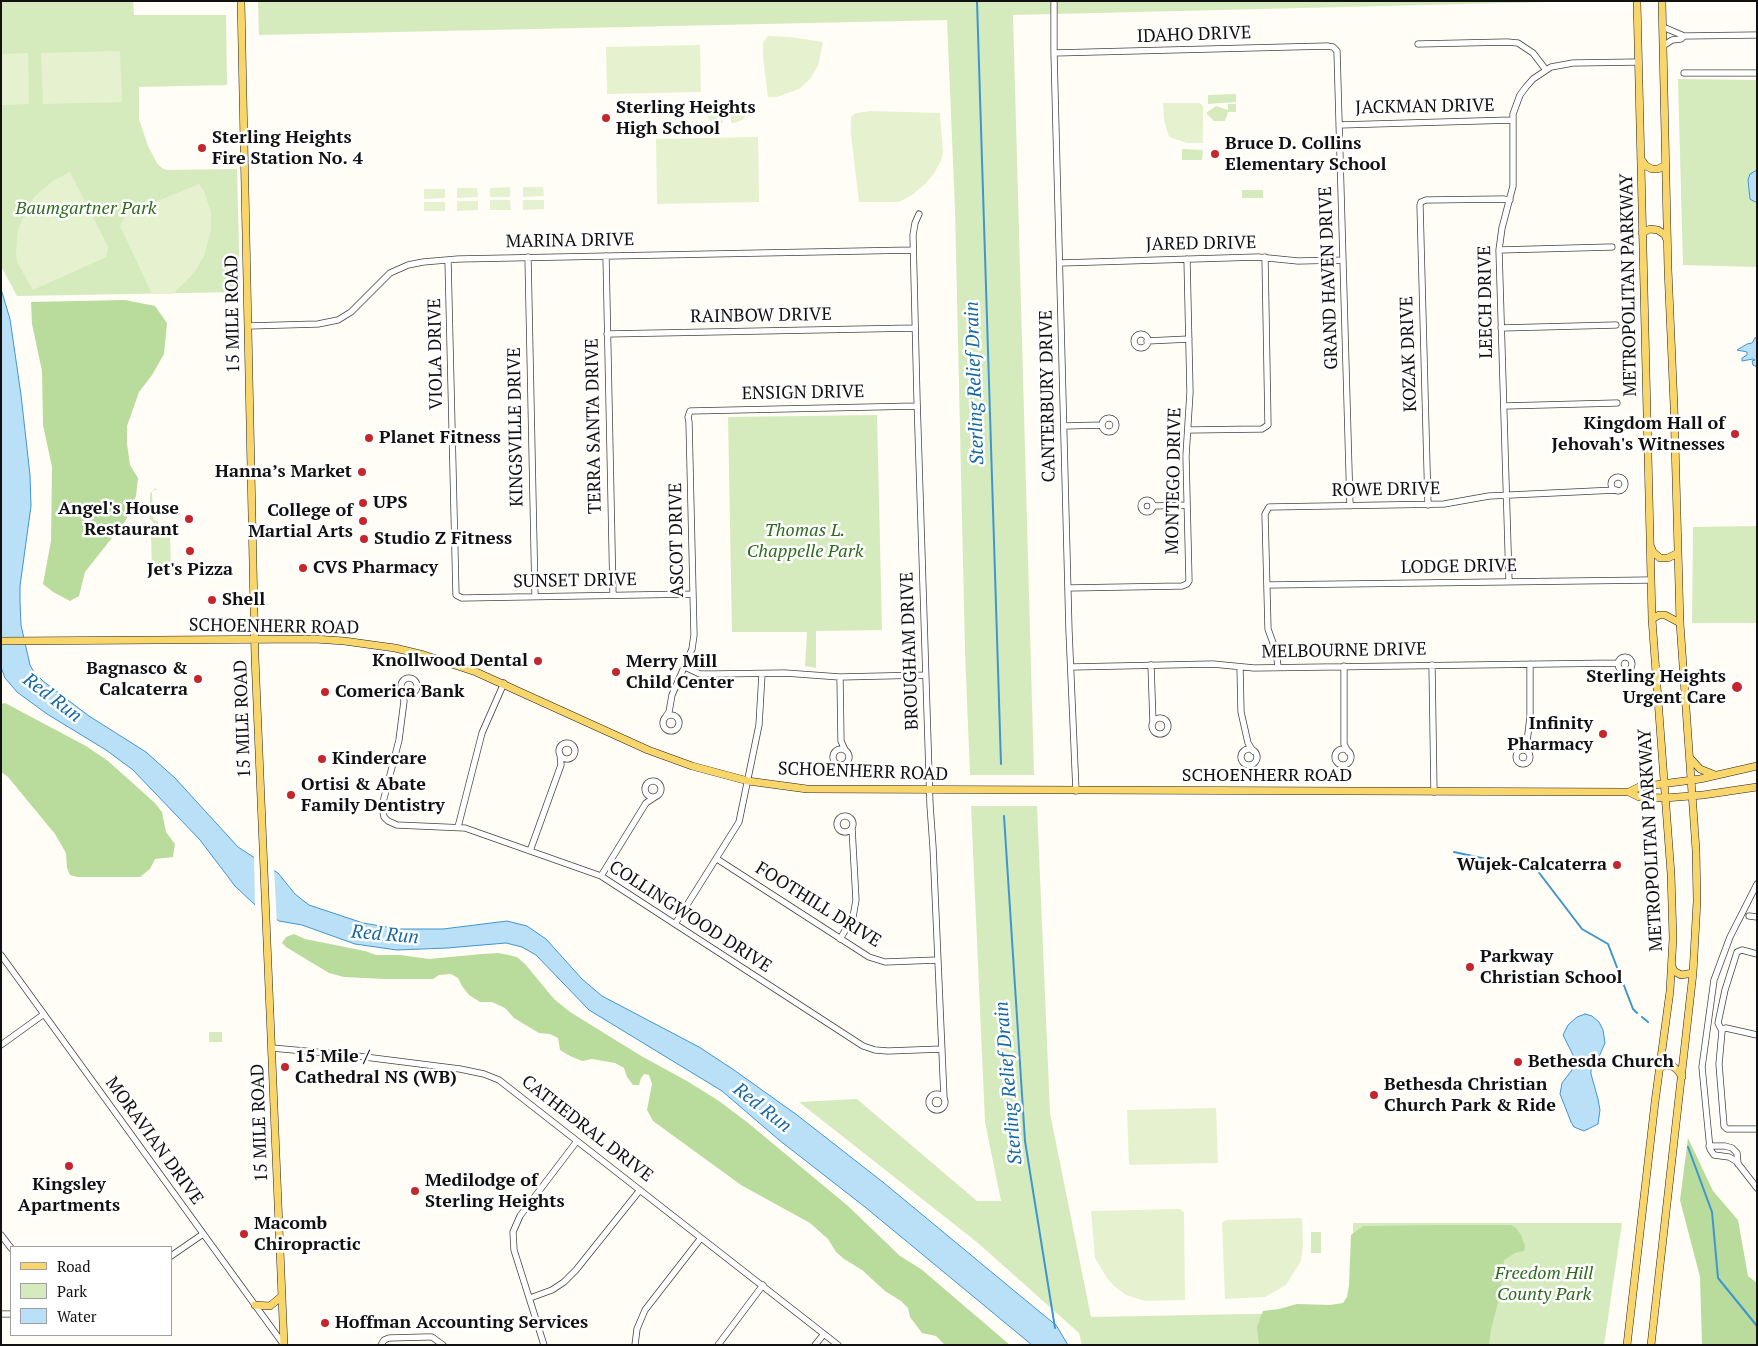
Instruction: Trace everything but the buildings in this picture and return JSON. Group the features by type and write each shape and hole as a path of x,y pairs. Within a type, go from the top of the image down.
{"main road":[{"name":"15 MILE ROAD","path":"241,1 254,640 284,1345"},
{"name":"METROPOLITAN PARKWAY","path":"1627,1345 1672,966 1672,888 1652,619 1637,1"},
{"path":"1651,1345 1682,1078 1693,973 1698,901 1680,623 1662,1"},
{"path":"1641,158 1646,166 1652,169 1666,166"},
{"path":"1642,233 1650,229 1658,230 1668,240"},
{"path":"1650,545 1653,552 1660,558 1668,558 1678,553"},
{"path":"1652,619 1665,614 1680,623"},
{"name":"SCHOENHERR ROAD","path":"1,641 332,640 395,648 442,660 504,683 663,756 711,772 748,781 816,789 1629,792 1639,797 1665,798 1757,787"},
{"path":"1690,757 1700,769 1718,776"},
{"name":"SCHOENHERR ROAD","path":"1629,792 1639,786 1691,781 1757,766"},
{"path":"1672,966 1681,975 1693,973"},
{"path":"1659,1067 1667,1065 1674,1067 1682,1078"},
{"path":"255,1305 270,1306 282,1296"}],"street":[{"name":"CANTERBURY DRIVE","path":"1054,1 1068,588 1076,790"},
{"path":"1663,27 1684,36 1757,35"},
{"path":"1663,46 1672,40 1681,39 1684,36"},
{"path":"1418,44 1518,43 1533,53 1546,70"},
{"name":"IDAHO DRIVE","path":"1054,54 1319,46 1330,46 1335,49"},
{"name":"GRAND HAVEN DRIVE","path":"1335,49 1337,53 1350,506"},
{"name":"LEECH DRIVE","path":"1509,582 1499,250 1502,228 1514,180 1512,120 1520,94 1533,79 1546,70 1566,64 1638,62"},
{"path":"1684,73 1757,73"},
{"name":"JACKMAN DRIVE","path":"1339,125 1512,120"},
{"name":"KOZAK DRIVE","path":"1428,505 1421,202 1426,200 1510,200"},
{"name":"BROUGHAM DRIVE","path":"919,214 914,228 913,250 917,406 925,675 944,1098"},
{"path":"1499,250 1612,247"},
{"name":"MARINA DRIVE","path":"248,326 329,323 338,320 351,312 390,273 417,263 528,257 913,250"},
{"name":"TERRA SANTA DRIVE","path":"606,256 613,595"},
{"name":"KINGSVILLE DRIVE","path":"528,257 535,596"},
{"path":"1188,430 1262,429 1267,427 1269,422 1265,257"},
{"name":"JARED DRIVE","path":"1060,263 1265,257 1298,261 1343,260"},
{"name":"MONTEGO DRIVE","path":"1068,588 1186,585 1189,579 1186,456 1190,403 1187,259"},
{"name":"VIOLA DRIVE","path":"448,260 457,596"},
{"path":"1501,328 1616,325"},
{"name":"RAINBOW DRIVE","path":"607,334 915,328"},
{"path":"1147,341 1189,339"},
{"path":"1504,406 1617,403"},
{"name":"ENSIGN DRIVE","path":"690,411 917,406"},
{"name":"ASCOT DRIVE","path":"666,716 672,695 693,644 688,418 690,411"},
{"path":"1064,426 1102,425"},
{"path":"1607,489 1614,479 1618,477 1625,481 1624,488 1616,490 1612,487 1612,482"},
{"name":"ROWE DRIVE","path":"1267,585 1265,514 1267,508 1428,505 1455,503 1489,496 1616,490"},
{"path":"1154,506 1187,505"},
{"name":"LODGE DRIVE","path":"1267,585 1651,580"},
{"path":"1267,585 1268,629 1276,651 1278,667"},
{"name":"SUNSET DRIVE","path":"457,596 462,598 693,594"},
{"name":"MELBOURNE DRIVE","path":"1071,667 1219,664 1240,667 1278,667 1618,663"},
{"path":"1526,750 1530,717 1530,664"},
{"path":"1151,665 1152,713 1153,728 1156,732 1164,732 1167,729 1165,720 1152,713"},
{"path":"1432,665 1434,792"},
{"path":"1344,666 1344,744 1350,757 1348,762 1341,765 1335,760 1335,755 1344,744"},
{"path":"685,667 700,674 925,675"},
{"path":"1240,667 1241,712 1248,743 1256,755 1256,760 1253,764 1249,765 1244,764 1241,760 1241,755 1248,743"},
{"path":"675,924 739,822 758,725 762,674"},
{"path":"840,676 840,741 833,754 833,759 841,765 848,760 848,755 840,741"},
{"path":"411,678 416,681 416,691 404,701 401,685 403,680 411,678"},
{"path":"458,827 482,733 504,683"},
{"path":"402,690 406,694 411,694"},
{"name":"COLLINGWOOD DRIVE","path":"404,701 399,740 382,806 384,817 388,821 397,825 458,827 601,876 863,1046 875,1050 888,1051 942,1049"},
{"path":"670,707 680,722 674,730 669,730 664,727 663,721 666,716 673,714"},
{"path":"1153,723 1156,719 1160,718"},
{"path":"530,851 561,765 560,746 570,743 576,751 574,756 561,765"},
{"path":"836,750 840,748 846,750"},
{"path":"1339,751 1344,750 1348,752"},
{"path":"1244,751 1253,751"},
{"path":"560,754 564,758 569,759"},
{"path":"601,876 646,804 659,795 660,785 656,781 650,781 646,785 646,804"},
{"path":"646,793 654,797"},
{"path":"840,938 853,917 856,900 852,838 853,823 846,816 840,818 837,822 837,827 852,838"},
{"path":"843,832 848,832 852,828"},
{"name":"FOOTHILL DRIVE","path":"717,859 868,957 885,962 938,960"},
{"path":"1756,1184 1729,1157 1711,1152 1702,1067 1714,980 1730,937 1757,884"},
{"path":"1749,916 1757,917"},
{"path":"1757,954 1739,950 1736,954 1724,990 1718,1019 1718,1026 1722,1029 1757,1035"},
{"name":"MORAVIAN DRIVE","path":"1,955 284,1345"},
{"path":"1,1045 44,1014"},
{"path":"1722,1029 1719,1064 1724,1126 1727,1129 1757,1129"},
{"name":"CATHEDRAL DRIVE","path":"272,1048 349,1055 460,1069 484,1074 499,1080 838,1345"},
{"path":"935,1094 940,1094 944,1098 944,1106 934,1110 930,1106 930,1097 943,1087"},
{"path":"544,1345 514,1250 513,1232 516,1223 577,1142"},
{"path":"1709,1146 1732,1148 1737,1153 1738,1164"},
{"path":"530,1298 552,1290 570,1276 640,1190"},
{"path":"172,1255 203,1234"},
{"path":"1,1235 10,1247"},
{"path":"635,1345 637,1329 645,1310 701,1238"},
{"path":"718,1345 762,1285"},
{"path":"815,1345 824,1334"},
{"path":"380,1345 389,1338 423,1337 432,1338 443,1345"}],"green space":[{"name":"Baumgartner Park","path":"1,1 133,1 134,15 226,15 227,85 139,87 139,119 148,146 157,163 162,168 167,170 237,169 240,292 17,296 1,266"},
{"path":"258,1 1590,1 1013,15 1034,775 970,775 965,651 955,209 947,20 259,35"},
{"path":"768,36 823,42 818,66 810,79 799,89 777,97 768,97 763,42"},
{"path":"700,45 701,92 607,94 606,47"},
{"path":"120,51 122,102 43,104 41,53"},
{"path":"28,53 29,104 1,105 1,54"},
{"path":"1678,79 1757,80 1757,267 1683,265"},
{"path":"1236,94 1236,102 1208,104 1208,95"},
{"path":"1163,103 1200,103 1203,106 1203,143 1187,143 1169,137 1164,120"},
{"path":"1228,104 1236,104 1236,112 1228,112 1225,121 1214,121 1206,113 1216,106 1228,110"},
{"path":"723,106 723,123 710,121 705,113 705,109 721,108"},
{"path":"730,106 732,108 747,107 744,119 731,123"},
{"path":"871,111 940,113 943,152 941,161 933,175 924,185 912,195 899,202 859,202 851,134 851,117 856,113"},
{"path":"758,137 759,202 657,204 656,139"},
{"path":"1182,149 1203,150 1202,160 1182,160"},
{"path":"70,172 108,247 106,257 33,290 17,262 18,230 34,197 54,180"},
{"path":"199,184 204,191 211,213 211,230 204,256 194,273 173,294 152,294 120,226 126,214"},
{"path":"510,187 510,197 490,197 490,188"},
{"path":"523,187 543,187 544,196 523,197"},
{"path":"457,188 477,188 478,197 457,198"},
{"path":"424,189 445,189 445,198 424,199"},
{"path":"1242,190 1263,190 1263,198 1242,198"},
{"path":"490,200 510,200 511,210 490,210"},
{"path":"523,200 544,200 544,209 523,210"},
{"path":"457,201 478,201 478,210 457,211"},
{"path":"424,202 445,202 445,211 424,211"},
{"path":"125,300 155,306 167,323 164,354 152,375 139,392 127,426 130,465 138,478 136,496 126,520 85,572 79,596 70,601 43,584 51,541 52,467 43,425 42,371 32,324 31,302"},
{"name":"Thomas L. Chappelle Park","path":"877,415 882,630 816,631 816,668 805,666 807,632 732,632 728,417"},
{"path":"155,488 157,490 152,492 153,520 158,521 158,524 155,524 150,519 150,494"},
{"path":"1757,526 1757,623 1692,623 1693,527"},
{"path":"153,530 164,530 170,535 171,571 152,571 151,535"},
{"path":"5,703 86,746 108,761 155,803 162,812 166,832 175,844 173,857 155,859 150,869 140,877 77,877 70,875 67,868 66,853 55,834 8,777 1,772 1,704"},
{"name":"Freedom Hill County Park","path":"971,806 1037,806 1050,1113 1091,1317 1354,1312 1353,1223 1622,1223 1604,1345 1082,1345 1079,1333 978,1243 799,1102 857,1099 977,1201 1001,1201 985,1122"},
{"path":"294,934 305,939 376,955 400,955 429,959 499,953 517,957 554,999 570,1012 643,1057 687,1081 719,1101 747,1122 848,1206 900,1256 921,1269 1010,1345 945,1345 936,1336 922,1333 910,1317 908,1308 901,1301 885,1291 862,1270 844,1259 836,1252 828,1239 810,1223 741,1185 653,1121 647,1110 652,1084 649,1075 644,1074 639,1085 633,1085 627,1077 624,1068 615,1063 592,1059 582,1061 570,1056 560,1050 558,1038 550,1034 539,1033 514,1018 505,1008 492,1002 480,1002 469,995 458,978 451,974 439,975 433,979 385,979 344,977 329,973 282,943 286,937"},
{"path":"209,1032 222,1032 222,1042 209,1042"},
{"path":"1216,1108 1218,1163 1129,1165 1127,1110"},
{"path":"1688,1138 1713,1191 1738,1220 1748,1276 1757,1283 1757,1345 1702,1345 1700,1277 1680,1200"},
{"path":"1180,1209 1184,1212 1185,1300 1145,1301 1126,1295 1107,1278 1095,1258 1091,1211"},
{"path":"1302,1218 1303,1244 1301,1261 1286,1285 1265,1297 1225,1299 1222,1223 1226,1220"},
{"path":"1511,1225 1521,1235 1525,1246 1524,1251 1515,1253 1504,1260 1500,1295 1489,1345 1259,1345 1257,1327 1263,1311 1297,1304 1330,1305 1343,1303 1347,1297 1349,1285 1351,1235 1363,1226"},
{"path":"1311,1232 1321,1232 1321,1253 1311,1253"}],"water":[{"path":"1757,170 1757,201 1755,202 1750,199 1748,180 1750,174"},
{"name":"Red Run","path":"1,289 10,319 30,475 31,506 20,586 21,625 30,665 43,681 89,716 146,752 175,778 238,847 278,873 295,894 309,905 363,923 398,929 443,929 507,921 527,926 546,939 582,979 602,996 699,1047 797,1115 884,1183 1056,1325 1068,1345 1032,1345 865,1207 779,1140 722,1091 589,1010 536,955 522,947 506,943 397,950 355,944 302,925 279,921 254,904 235,886 200,840 133,770 106,750 47,714 17,692 5,678 1,667"},
{"path":"1757,338 1757,367 1753,365 1752,361 1755,360 1753,359 1742,361 1747,352 1737,350 1752,343"},
{"path":"1585,1014 1592,1016 1599,1022 1603,1030 1605,1043 1595,1066 1591,1070 1600,1110 1598,1124 1584,1131 1574,1127 1560,1094 1562,1083 1572,1070 1574,1057 1563,1035 1568,1025 1577,1017"}],"pier":[{"path":"254,854 274,869 277,923 255,907"}],"waterway":[{"name":"Sterling Relief Drain","path":"977,1 1001,764"},
{"name":"Sterling Relief Drain","path":"1004,816 1025,1141 1055,1328"},
{"path":"1454,852 1537,870 1582,929 1608,944 1633,1009 1637,1013"},
{"path":"1642,1017 1648,1022"},
{"path":"1688,1147 1712,1212 1718,1278 1757,1326"}],"place":[{"name":"Sterling Heights High School","path":"606,118"},
{"name":"Sterling Heights Fire Station No. 4","path":"202,148"},
{"name":"Bruce D. Collins Elementary School","path":"1215,154"},
{"name":"Kingdom Hall of Jehovah's Witnesses","path":"1735,434"},
{"name":"Planet Fitness","path":"369,438"},
{"name":"Hanna’s Market","path":"362,472"},
{"name":"UPS","path":"363,503"},
{"name":"Angel's House Restaurant","path":"189,519"},
{"name":"College of Martial Arts","path":"363,521"},
{"name":"Studio Z Fitness","path":"364,539"},
{"name":"Jet's Pizza","path":"190,551"},
{"name":"CVS Pharmacy","path":"303,568"},
{"name":"Shell","path":"212,600"},
{"name":"Knollwood Dental","path":"538,661"},
{"name":"Merry Mill Child Center","path":"616,672"},
{"name":"Bagnasco & Calcaterra","path":"198,679"},
{"name":"Sterling Heights Urgent Care","path":"1737,687"},
{"name":"Comerica Bank","path":"325,692"},
{"name":"Infinity Pharmacy","path":"1603,734"},
{"name":"Kindercare","path":"322,759"},
{"name":"Ortisi & Abate Family Dentistry","path":"291,795"},
{"name":"Wujek-Calcaterra","path":"1617,865"},
{"name":"Parkway Christian School","path":"1470,967"},
{"name":"Bethesda Church","path":"1518,1062"},
{"name":"15 Mile / Cathedral NS (WB)","path":"285,1067"},
{"name":"Bethesda Christian Church Park & Ride","path":"1374,1095"},
{"name":"Kingsley Apartments","path":"69,1166"},
{"name":"Medilodge of Sterling Heights","path":"415,1191"},
{"name":"Macomb Chiropractic","path":"244,1234"},
{"name":"Hoffman Accounting Services","path":"325,1323"}]}
